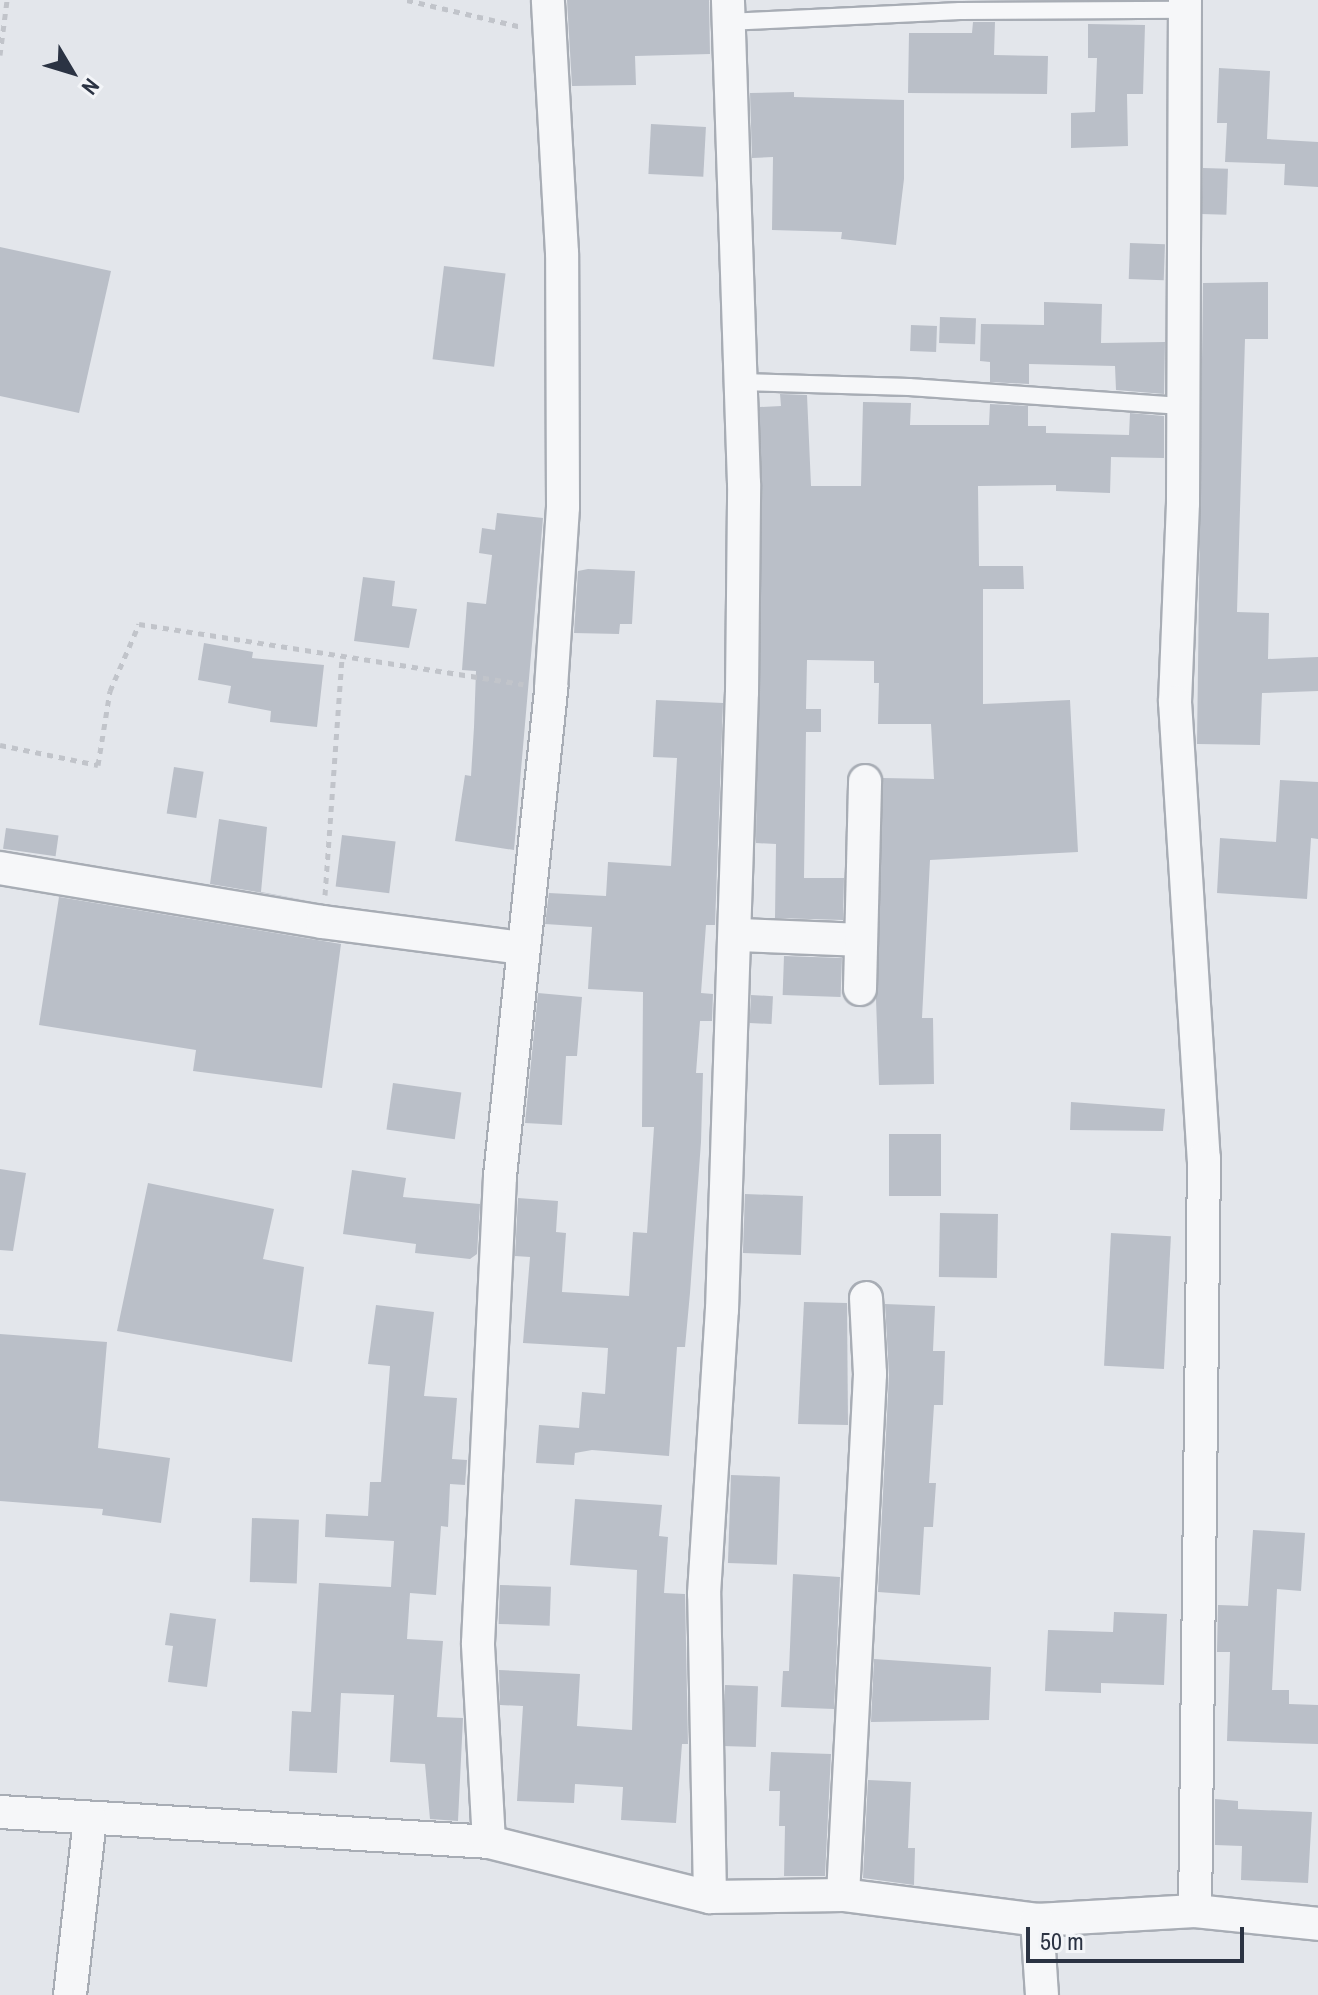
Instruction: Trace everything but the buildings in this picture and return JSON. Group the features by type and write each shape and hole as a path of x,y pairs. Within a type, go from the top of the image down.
{"street":[{"path":"489,1842 478,1643 500,1176 551,688 566,378 548,0"},
{"path":"1185,5 1187,225 1175,702 1204,1158 1195,1911"},
{"path":"710,1897 704,1594 722,1310 737,935 742,382 727,11"},
{"path":"860,989 865,781"},
{"path":"0,868 322,922 522,948"},
{"path":"737,935 859,940"},
{"path":"843,1895 870,1374 866,1298"},
{"path":"0,1812 489,1842 710,1897 843,1895 1037,1920 1195,1911 1318,1924"},
{"path":"70,1995 90,1819"},
{"path":"1037,1920 1042,1995"}],"lane":[{"path":"727,11 960,11 1185,5"},
{"path":"742,382 1181,406"}],"path":[{"path":"0,55 7,0"},
{"path":"407,0 551,33"},
{"path":"0,745 98,765 110,691 139,624 551,688"},
{"path":"322,922 335,800 342,657"}]}
